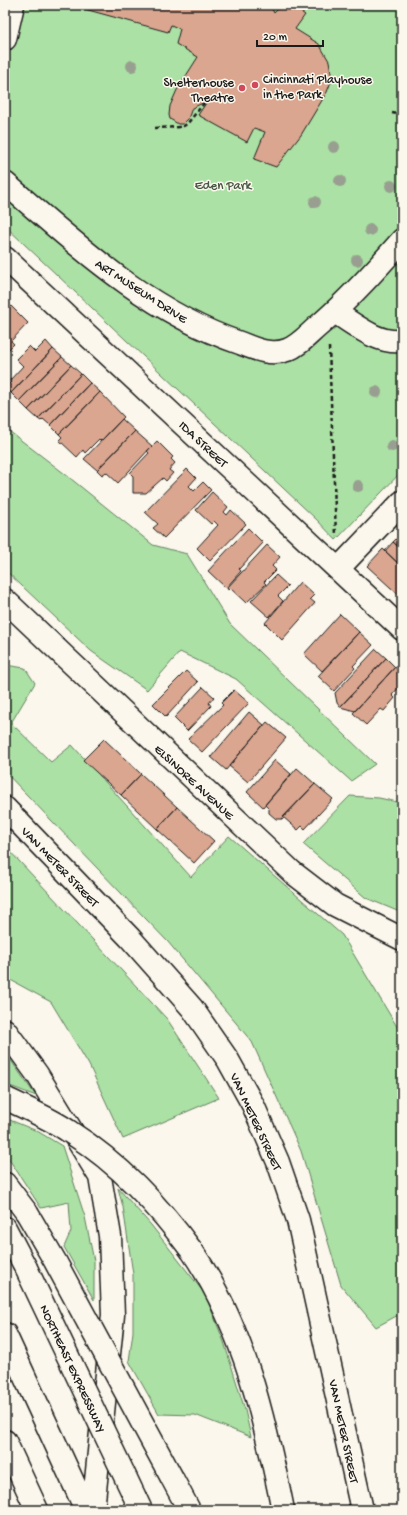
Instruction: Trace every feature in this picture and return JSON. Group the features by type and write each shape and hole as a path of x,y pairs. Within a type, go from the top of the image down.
{"main road":[{"path":"5,39 13,5"},
{"name":"ART MUSEUM DRIVE","path":"5,182 69,239 117,277 178,316 223,338 261,350 280,352 297,345 329,318 402,240"},
{"name":"IDA STREET","path":"5,258 402,629"},
{"path":"329,318 384,340 393,342 402,341"},
{"path":"338,569 402,502"},
{"name":"ELSINORE AVENUE","path":"5,600 292,872 335,905 402,939"},
{"name":"VAN METER STREET","path":"5,808 130,938 192,1008 228,1060 253,1105 278,1162 298,1220 362,1510"},
{"path":"5,1030 37,1074 100,1177 110,1236 113,1316 93,1510"},
{"path":"5,1098 70,1132 128,1176 164,1213 207,1273 231,1323 252,1380 271,1448 283,1510"},
{"path":"5,1184 27,1213 55,1261 189,1510"},
{"name":"NORTHEAST EXPRESSWAY","path":"5,1228 26,1268 141,1510"},
{"path":"9,1342 86,1510"},
{"path":"5,1441 37,1510"}],"path":[{"path":"155,128 182,127 187,124 205,102"},
{"path":"392,113 402,115"},
{"path":"329,318 328,339 336,540"}],"green space":[{"name":"Eden Park","path":"5,5 402,5 402,471 336,540 317,520 5,226"},
{"path":"5,428 153,545 187,554 230,624 375,764 351,781 236,679 180,652 147,690 91,651 5,570"},
{"path":"5,665 25,668 35,683 11,723 51,762 72,745 191,877 229,836 342,935 402,1035 402,1313 376,1327 341,1285 301,1151 252,1042 168,942 5,772"},
{"path":"350,796 379,798 402,803 402,913 366,898 303,844"},
{"path":"5,846 167,1019 219,1098 123,1139 89,1065 51,1002 5,977"},
{"path":"5,1052 36,1096 5,1084"},
{"path":"5,1118 37,1131 62,1146 85,1217 94,1261 94,1300 64,1247 71,1231 69,1202 41,1208 5,1153"},
{"path":"118,1188 151,1225 205,1294 224,1342 245,1410 251,1437 195,1415 159,1414 129,1361 133,1332 133,1274 123,1207"}],"building":[{"name":"Cincinnati Playhouse in the Park","path":"70,5 270,5 274,13 282,5 291,5 305,15 295,29 319,44 329,61 332,79 327,92 301,135 276,167 254,159 265,132 254,128 247,142 198,115 206,103 205,102 192,108 188,119 183,124 178,124 170,119 170,106 177,90 198,57 176,44 180,29 171,25 168,32"},
{"path":"10,305 28,323 11,341 14,344 5,353 5,310"},
{"path":"46,341 53,349 11,393 5,388 23,366 16,359 29,346 35,352"},
{"path":"53,349 62,357 19,401 11,393"},
{"path":"62,357 71,365 28,410 19,401"},
{"path":"71,365 81,374 38,419 28,410"},
{"path":"81,374 90,383 50,425 43,419 41,421 38,419"},
{"path":"90,383 100,392 59,434 50,425"},
{"path":"100,392 124,417 101,441 99,439 85,453 83,450 77,457 59,440 62,437 59,434"},
{"path":"122,419 135,431 97,470 84,459"},
{"path":"135,431 152,446 118,483 106,472 102,475 97,470"},
{"path":"157,441 173,457 171,459 175,463 169,470 173,473 166,481 163,478 146,493 133,493 133,476 130,473 149,453 147,451"},
{"path":"187,469 196,478 189,486 194,491 203,482 211,490 164,538 153,528 158,524 145,512"},
{"path":"212,492 228,507 224,512 227,515 231,510 246,524 210,561 197,548 218,525 214,521 211,524 196,510"},
{"path":"248,528 263,543 239,569 241,571 226,588 208,571"},
{"path":"402,533 402,550 393,542"},
{"path":"393,542 402,550 402,567 385,551"},
{"path":"267,545 280,557 272,566 276,570 264,582 266,584 246,603 230,588 228,590 227,588"},
{"path":"383,549 402,567 402,598 367,566"},
{"path":"276,575 288,586 278,596 283,601 269,617 251,601"},
{"path":"300,582 314,595 310,599 315,603 282,640 265,623"},
{"path":"340,614 359,632 322,671 304,654"},
{"path":"359,632 373,645 353,666 355,668 334,691 318,676"},
{"path":"376,649 386,658 340,707 337,703 335,693"},
{"path":"386,658 395,667 355,711 340,707"},
{"path":"395,667 402,673 402,684 392,695 395,698 384,711 381,709 366,725 353,713"},
{"path":"186,671 198,682 166,717 153,704"},
{"path":"203,687 214,697 209,703 211,706 187,731 174,718"},
{"path":"234,690 249,703 202,752 188,739 223,705 221,703"},
{"path":"249,712 264,725 226,770 211,757"},
{"path":"267,722 286,738 248,782 229,766"},
{"path":"104,739 141,774 121,795 83,760"},
{"path":"275,760 291,774 263,807 247,792"},
{"path":"297,768 315,784 282,819 276,819 269,813 269,809 265,805"},
{"path":"141,774 177,807 157,829 121,795"},
{"path":"315,784 333,799 305,829 302,826 298,830 283,817"},
{"path":"177,807 214,841 194,863 157,829"}],"place":[{"name":"Cincinnati Playhouse in the Park","path":"255,85"},
{"name":"Shelterhouse Theatre","path":"242,88"}]}
